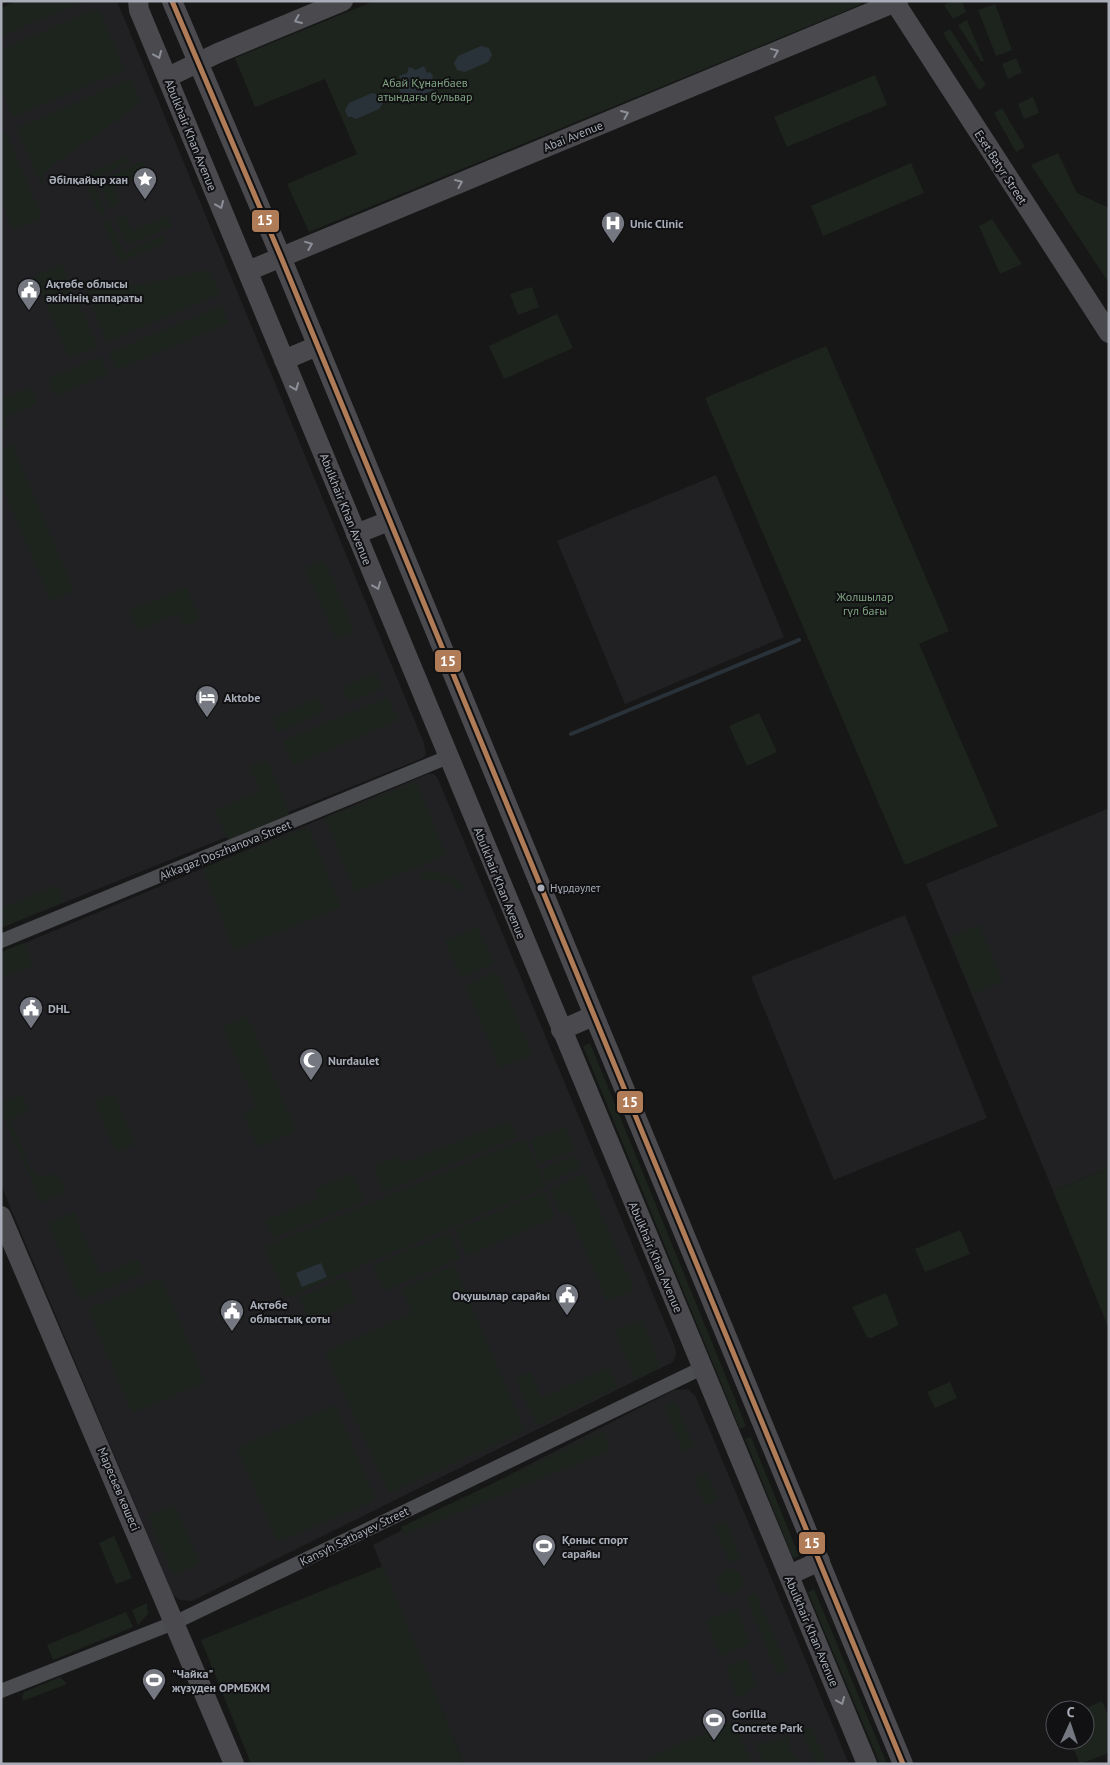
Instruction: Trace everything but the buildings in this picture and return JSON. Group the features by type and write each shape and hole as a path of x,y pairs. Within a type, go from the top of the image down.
{"main road":[{"name":"Abulkhair Khan Avenue","path":"138,1 139,10 867,1764"},
{"path":"172,1 281,257 903,1764"},
{"path":"168,77 199,64 218,53 343,1"},
{"name":"Abai Avenue","path":"248,270 895,2"},
{"name":"Eset Batyr Street","path":"895,2 1109,333"},
{"path":"284,360 317,346"},
{"path":"356,534 389,521"},
{"path":"561,1030 594,1016"},
{"name":"Маресьев көшесі","path":"1,1216 176,1622 234,1764"},
{"path":"789,1575 820,1562"}],"street":[{"name":"Akkagaz Doszhanova Street","path":"1,941 448,757"},
{"name":"Kansyh Satbayev Street","path":"1,1691 176,1622 702,1368"}],"shaded area":[{"path":"32,1 117,1 424,743 426,754 423,758 1,928 1,15"},
{"path":"481,46 489,48 492,55 488,62 465,72 457,70 454,63 458,56"},
{"path":"424,66 427,73 430,72 433,76 431,83 434,90 426,93 423,100 416,97 409,100 406,93 401,93 399,90 402,83 399,76 407,73 409,67 416,70"},
{"path":"372,93 380,95 383,103 379,109 356,119 348,117 345,110 349,103"},
{"path":"716,475 784,637 625,704 557,541"},
{"path":"428,774 434,774 438,779 675,1347 676,1355 673,1362 192,1601 180,1600 173,1595 1,1185 1,953"},
{"path":"1107,809 1109,814 1109,1168 1053,1191 926,884"},
{"path":"905,915 987,1118 834,1180 751,977"},
{"path":"321,1263 327,1277 302,1287 296,1273"},
{"path":"688,1389 696,1397 849,1764 464,1764 373,1545 674,1390"}],"green space":[{"path":"17,1 85,1 1,36 1,8"},
{"name":"Абай Құнанбаев атындағы бульвар","path":"374,1 860,1 860,5 309,232 287,184 357,154 325,79 255,107 235,58"},
{"path":"953,1 962,1 966,12 953,19 944,5"},
{"path":"995,4 1012,50 996,56 978,10"},
{"path":"98,8 125,70 13,117 1,91 1,50"},
{"path":"967,20 984,61 981,61 958,25"},
{"path":"950,29 986,85 979,90 943,33"},
{"path":"1016,58 1022,72 1008,79 1002,64"},
{"path":"875,75 887,105 787,147 774,117"},
{"path":"130,79 141,103 52,166 43,176 41,184 17,128"},
{"path":"1033,97 1039,113 1024,119 1018,104"},
{"path":"1002,108 1025,147 1016,152 994,113"},
{"path":"6,133 42,218 13,230 1,202 1,135"},
{"path":"1058,153 1077,193 1109,208 1109,283 1031,165"},
{"path":"128,156 131,162 91,179 106,213 100,216 82,176"},
{"path":"143,161 149,173 113,188 120,204 110,208 99,181"},
{"path":"911,163 924,193 823,236 811,206"},
{"path":"125,215 132,231 168,216 172,226 127,245 116,219"},
{"path":"992,219 1022,264 1000,274 979,226"},
{"path":"109,220 124,253 164,235 167,242 120,262 103,223"},
{"path":"62,264 97,346 69,358 34,276"},
{"path":"209,270 220,294 107,342 84,286 96,290 113,290"},
{"path":"532,287 539,307 518,315 510,294"},
{"path":"221,306 228,323 117,370 109,353"},
{"path":"557,314 573,348 504,379 489,346"},
{"name":"Жолшылар гүл бағы","path":"826,346 949,631 919,644 998,826 905,865 705,398"},
{"path":"100,357 108,374 55,396 48,379"},
{"path":"30,387 37,404 4,417 8,427 1,430 1,399"},
{"path":"12,444 74,591 51,601 1,484 1,449"},
{"path":"324,560 354,631 336,639 305,568"},
{"path":"186,587 200,619 184,626 178,613 137,631 129,611"},
{"path":"376,673 383,688 349,702 342,687"},
{"path":"388,697 398,720 293,765 283,741"},
{"path":"318,698 324,712 278,732 272,718"},
{"path":"759,713 777,752 747,766 729,726"},
{"path":"267,760 290,814 228,841 215,810 260,791 250,767"},
{"path":"416,782 446,855 355,892 325,818"},
{"path":"309,827 341,907 234,950 203,868"},
{"path":"429,870 461,881 464,888 456,891 453,885 431,879 422,882 419,875"},
{"path":"57,885 64,901 1,928 1,908"},
{"path":"979,925 1003,982 973,994 950,937"},
{"path":"478,927 494,964 461,978 445,941"},
{"path":"24,943 33,965 1,978 1,952"},
{"path":"497,972 532,1055 500,1068 465,985"},
{"path":"247,1016 296,1131 258,1147 243,1113 257,1106 223,1027"},
{"path":"590,1043 746,1426 740,1429 583,1046"},
{"path":"22,1094 29,1111 10,1120 31,1170 44,1177 57,1173 66,1191 41,1203 1,1109 1,1102"},
{"path":"114,1094 135,1144 116,1152 95,1102"},
{"path":"509,1121 516,1137 383,1192 373,1166 400,1156 403,1163"},
{"path":"565,1127 574,1150 539,1163 530,1140"},
{"path":"525,1139 546,1187 286,1298 265,1247"},
{"path":"576,1156 581,1168 547,1182 542,1169"},
{"path":"1109,1168 1109,1329 1053,1191"},
{"path":"353,1173 364,1201 273,1238 265,1220 319,1198 316,1188"},
{"path":"584,1174 634,1290 607,1301 569,1212 561,1215 550,1189"},
{"path":"544,1192 555,1217 467,1256 455,1230"},
{"path":"74,1212 100,1275 138,1260 143,1273 80,1300 48,1223"},
{"path":"960,1230 970,1254 925,1272 915,1249"},
{"path":"449,1233 460,1258 384,1291 373,1265"},
{"path":"454,1265 525,1431 389,1493 325,1352 412,1313 402,1289"},
{"path":"345,1277 356,1301 310,1322 299,1298"},
{"path":"161,1278 205,1382 132,1413 88,1309"},
{"path":"886,1293 899,1325 871,1338 867,1337 852,1307"},
{"path":"642,1320 661,1368 635,1379 615,1331"},
{"path":"609,1367 618,1387 537,1425 515,1379 530,1372 542,1398"},
{"path":"950,1382 957,1398 935,1408 927,1392"},
{"path":"675,1401 694,1447 683,1452 664,1406"},
{"path":"335,1405 376,1500 278,1542 237,1448"},
{"path":"604,1431 610,1450 404,1535 401,1527"},
{"path":"751,1437 799,1556 793,1558 745,1439"},
{"path":"706,1472 718,1500 705,1505 694,1477"},
{"path":"175,1505 200,1564 173,1575 148,1516"},
{"path":"726,1522 741,1558 730,1563 714,1527"},
{"path":"114,1536 132,1578 116,1584 99,1543"},
{"path":"383,1566 464,1764 251,1764 201,1640"},
{"path":"730,1569 739,1573 743,1582 739,1591 730,1595 721,1591 717,1582 721,1573"},
{"path":"814,1589 887,1764 880,1764 808,1592"},
{"path":"756,1593 788,1670 778,1675 746,1597"},
{"path":"147,1603 148,1614 138,1625 132,1610"},
{"path":"737,1608 750,1644 720,1656 706,1620"},
{"path":"126,1612 133,1627 53,1660 47,1645"},
{"path":"746,1659 757,1686 737,1698 726,1667"},
{"path":"60,1677 67,1684 23,1701 24,1692"},
{"path":"1102,1701 1109,1716 1109,1753 1080,1764 1074,1750 1095,1750 1095,1704"},
{"name":"Gorilla Concrete Park","path":"733,1721 752,1764 642,1764 641,1761"},
{"path":"811,1726 827,1764 816,1764 802,1730"},
{"path":"789,1736 790,1749 799,1764 764,1764 755,1742 770,1743"}],"waterway":[{"path":"571,734 799,640"}],"transit line":[{"name":"15","path":"172,1 281,257 903,1764"}],"place":[{"name":"Әбілқайыр хан","path":"145,200"},
{"name":"Unic Clinic","path":"613,244"},
{"name":"Ақтөбе облысы әкімінің аппараты","path":"29,311"},
{"name":"Aktobe","path":"207,718"},
{"name":"Нұрдәулет","path":"541,888"},
{"name":"DHL","path":"31,1029"},
{"name":"Nurdaulet","path":"311,1081"},
{"name":"Оқушылар сарайы","path":"567,1316"},
{"name":"Ақтөбе облыстық соты","path":"232,1332"},
{"name":"Қоныс спорт сарайы","path":"544,1567"},
{"name":"\"Чайка\" жүзуден ОРМБЖМ","path":"154,1701"},
{"name":"Gorilla Concrete Park","path":"714,1741"}]}
